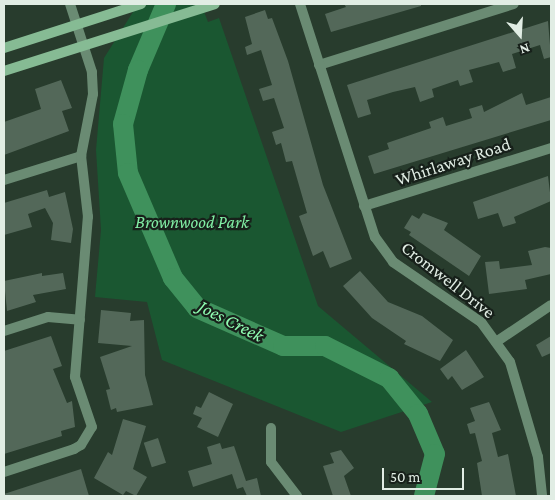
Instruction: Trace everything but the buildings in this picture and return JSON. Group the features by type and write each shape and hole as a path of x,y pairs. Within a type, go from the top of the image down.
{"main road":[{"path":"4,48 141,4"},
{"path":"4,71 211,5"}],"street":[{"path":"4,472 74,449 89,435 91,422 75,377 88,217 81,156 92,94 92,72 70,4"},
{"name":"Cromwell Drive","path":"300,4 375,238 393,262 481,322 496,342 516,379 543,477 542,496"},
{"path":"320,65 514,4"},
{"name":"Whirlaway Road","path":"364,206 551,148"},
{"path":"4,180 81,156"},
{"path":"496,342 551,305"},
{"path":"4,332 48,317 80,320"},
{"path":"271,428 271,462 298,496"}],"green space":[{"name":"Brownwood Park","path":"138,4 201,4 208,22 219,18 318,306 432,402 341,432 162,360 147,302 95,297 101,230 96,150 104,58"}],"waterway":[{"name":"Joes Creek","path":"166,4 138,70 123,124 128,173 173,278 197,308 283,346 325,346 389,378 418,414 435,454 424,496"}]}
